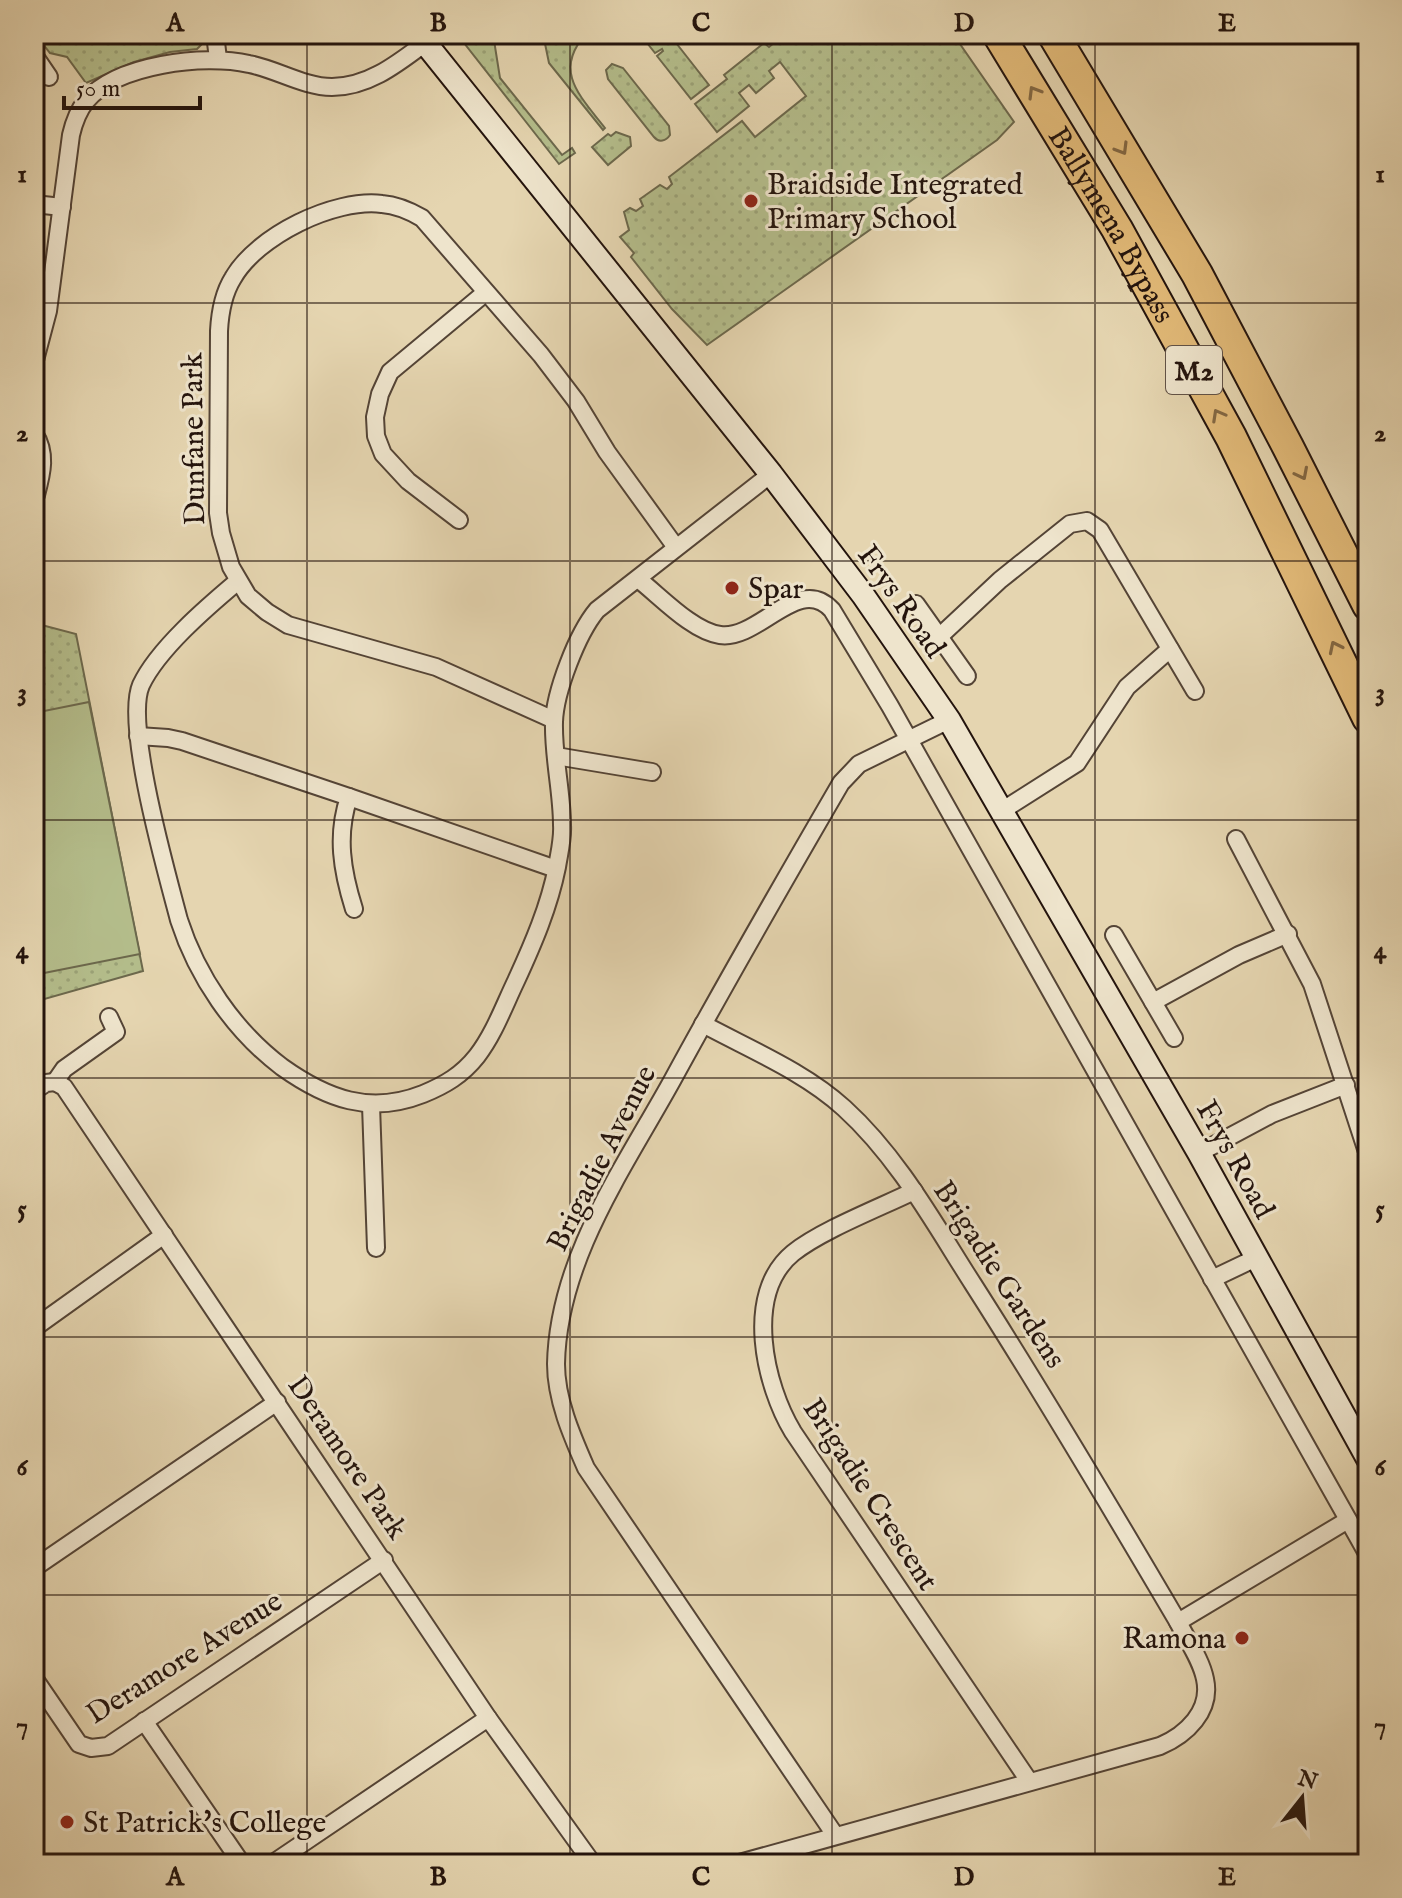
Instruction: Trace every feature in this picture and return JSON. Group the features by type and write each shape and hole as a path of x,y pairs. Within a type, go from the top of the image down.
{"highway":[{"name":"Ballymena Bypass","path":"998,34 1117,229 1231,437 1368,718"},
{"name":"Ballymena Bypass","path":"1053,34 1197,274 1368,605"}],"street":[{"path":"215,34 218,59"},
{"path":"34,364 47,320 71,135 77,116 88,98 111,83 148,69 180,61 218,59 255,65 314,84 335,87 360,82 386,71 421,39"},
{"name":"Frys Road","path":"421,39 771,474 863,595 949,720 1199,1153 1368,1459"},
{"path":"34,55 49,77"},
{"name":"Dunfane Park","path":"554,720 436,667 288,625 260,607 238,581 223,543 218,513 217,422 220,314 238,270 274,238 295,225 339,208 380,203 422,218 541,355 675,546"},
{"path":"34,204 62,207"},
{"path":"459,520 408,481 383,454 376,436 375,417 380,394 390,372 485,293"},
{"path":"34,433 40,444 43,462 34,495"},
{"path":"238,581 185,629 144,680 138,698 138,736 179,920 203,977 245,1031 274,1060 328,1094 371,1105 406,1100 449,1082 478,1055 497,1023 540,927 556,869 562,824 554,720 565,676 586,625 597,610 675,546 771,474"},
{"path":"939,637 1012,571 1072,522 1081,520 1090,522 1100,530 1195,691"},
{"name":"Frys Road","path":"638,579 695,625 722,635 749,629 783,607 804,598 820,600 832,610 908,739 1368,1555"},
{"path":"916,604 967,676"},
{"path":"1003,810 1077,763 1127,687 1170,649"},
{"name":"Brigadie Avenue","path":"835,1835 586,1468 566,1421 556,1365 565,1297 583,1242 703,1024 844,779 859,764 949,720"},
{"path":"138,736 182,741 556,869"},
{"path":"556,756 652,772"},
{"path":"349,797 342,822 342,856 354,909"},
{"path":"1236,839 1312,984 1368,1155"},
{"path":"1153,1002 1228,960 1288,934"},
{"path":"1114,935 1174,1038"},
{"path":"34,1091 46,1083 55,1082 64,1069 116,1032 109,1017"},
{"name":"Brigadie Gardens","path":"703,1024 801,1077 842,1106 872,1137 914,1191 1043,1394 1178,1622 1206,1681 1202,1705 1188,1730 1145,1751 736,1864"},
{"name":"Deramore Park","path":"55,1082 64,1087 488,1718 593,1864"},
{"path":"1199,1153 1272,1114 1346,1085"},
{"path":"371,1105 376,1248"},
{"name":"Brigadie Crescent","path":"914,1191 812,1241 786,1260 774,1278 766,1309 766,1363 773,1392 793,1432 1029,1781"},
{"path":"34,1328 164,1235"},
{"name":"Frys Road","path":"1212,1279 1256,1258"},
{"path":"34,1568 277,1402"},
{"path":"1178,1622 1348,1520"},
{"name":"Deramore Avenue","path":"34,1678 83,1746 108,1746 384,1560"},
{"path":"272,1864 488,1718"},
{"path":"144,1721 242,1864"}],"green space":[{"path":"35,34 205,34 203,43 197,49 170,52 134,62 86,83 67,57 50,53"},
{"path":"457,34 493,34 500,78 562,155 572,148 575,153 559,164"},
{"path":"543,34 586,34 576,47 571,72 579,94 605,128 603,130 549,63"},
{"path":"640,34 669,34 709,85 691,99 657,56 662,49 655,53"},
{"name":"Braidside Integrated Primary School","path":"785,34 953,34 1014,122 997,140 707,345 672,309 631,257 634,253 620,237 629,230 624,212 630,208 636,211 643,206 640,199 660,185 667,189 672,184 669,177 742,121 755,137 806,96 780,62 769,71 774,78 756,93 749,85 739,93 749,106 717,132 695,104 727,79 724,75 764,43 769,47"},
{"path":"612,64 623,68 669,126 667,139 660,141 654,137 608,79 606,70"},
{"path":"616,132 630,137 631,146 608,165 592,147 608,134 611,136"},
{"path":"34,623 76,634 143,971 34,1002"},
{"path":"89,702 140,954 34,975 34,713"}],"place":[{"name":"Braidside Integrated Primary School","path":"751,201"},
{"name":"Spar","path":"732,588"},
{"name":"Ramona","path":"1242,1638"},
{"name":"St Patrick's College","path":"67,1822"}]}
